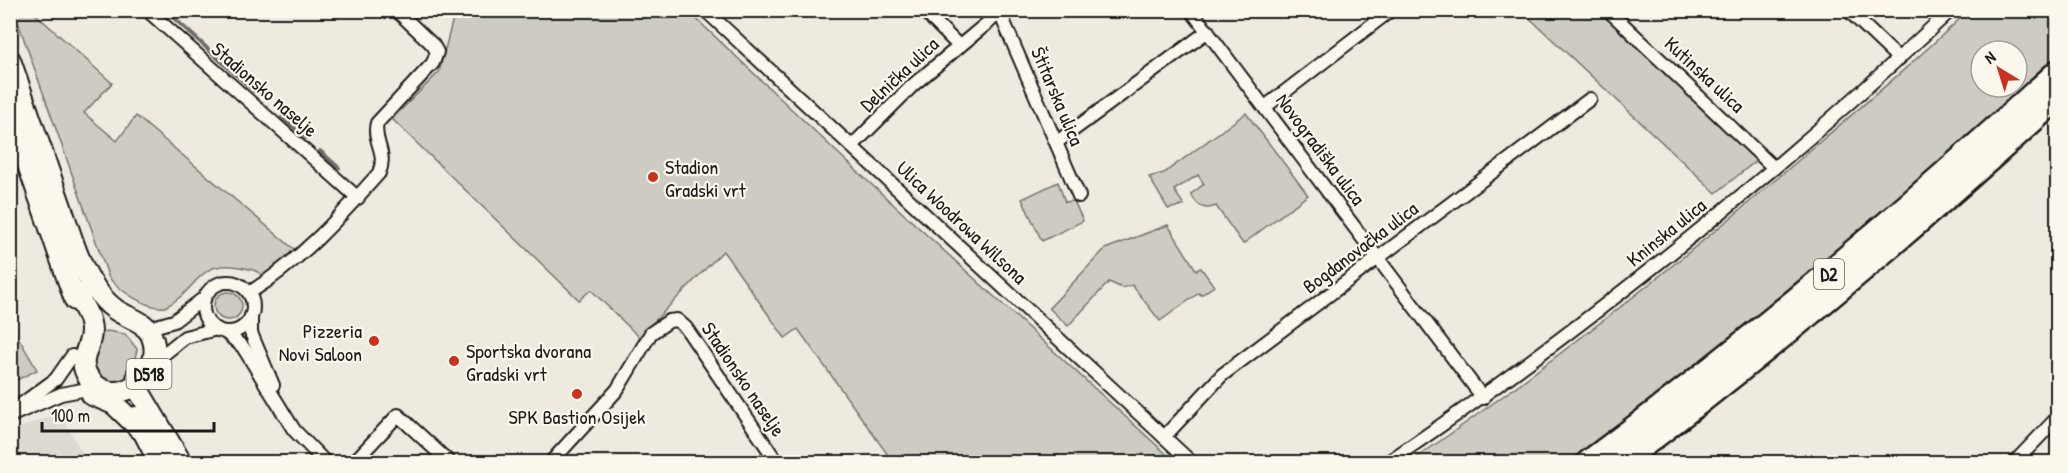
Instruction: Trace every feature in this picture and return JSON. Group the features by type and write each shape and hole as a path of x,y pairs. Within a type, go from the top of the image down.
{"highway":[{"name":"D2","path":"1588,462 1780,315 1926,191 2058,70"},
{"name":"D2","path":"1622,462 1733,377 1866,268 2058,98"}],"main road":[{"name":"D518","path":"10,60 76,248 82,285 85,332 83,361 90,379 140,429"},
{"name":"D518","path":"10,113 82,285 97,304 154,344 146,374"},
{"name":"D518","path":"82,285 115,309 135,318 132,327"},
{"name":"D518","path":"132,327 144,343 147,387 157,418 181,462"},
{"path":"72,356 85,332 132,327"},
{"name":"D518","path":"72,356 74,372 99,389 127,403 159,462"},
{"name":"D518","path":"99,389 146,374"}],"street":[{"name":"Stadionsko naselje","path":"147,10 358,198"},
{"path":"249,292 283,271 358,198 379,173 383,164 377,123 433,63 437,52 433,45 396,10"},
{"name":"Ulica Woodrowa Wilsona","path":"705,10 1191,462"},
{"path":"923,10 959,46"},
{"name":"Novogradiška ulica","path":"1191,10 1483,398"},
{"path":"1265,107 1391,10"},
{"name":"Kutinska ulica","path":"1608,10 1774,168"},
{"path":"1848,10 1899,59"},
{"name":"Kninska ulica","path":"1388,462 1483,398 1665,259 1774,168 1899,59 1951,10"},
{"name":"Delnička ulica","path":"852,146 896,101 1001,12"},
{"name":"Štitarska ulica","path":"1001,12 1079,196"},
{"path":"1057,142 1208,31"},
{"name":"Bogdanovačka ulica","path":"1164,437 1217,380 1590,99"},
{"path":"132,327 174,321 204,298 213,286 228,281 236,283 249,292 253,308 251,333 278,400"},
{"path":"204,298 202,306 206,320 243,347 278,400 294,430 325,462"},
{"path":"146,374 185,337 240,328 251,316"},
{"name":"Stadionsko naselje","path":"550,462 616,390 651,333 669,321 677,320 686,328 777,462"},
{"path":"10,414 56,379 72,356"},
{"path":"10,414 46,399 99,389"},
{"path":"354,462 398,416 448,462"},
{"path":"2015,462 2058,417"}],"shaded area":[{"path":"14,11 32,11 112,83 84,113 117,141 136,116 295,250 265,277 256,271 243,268 225,266 214,268 206,272 185,293 165,307 142,302 120,288 109,278"},
{"path":"455,11 688,11 859,173 1175,462 893,462 798,329 785,338 723,251 639,337 591,290 579,300 392,119 439,72"},
{"path":"1522,11 1600,11 1757,160 1716,193"},
{"path":"1968,11 2057,11 2057,62 2029,88 2029,39 1969,39 1969,99 2017,99 1929,180 1578,462 1410,462 1514,388 1617,310 1766,188 1912,63"},
{"path":"1246,113 1308,195 1243,244 1216,206 1204,208 1193,198 1191,194 1204,184 1198,175 1174,190 1184,205 1168,209 1149,177 1164,173"},
{"path":"1058,182 1065,202 1074,201 1083,221 1042,241 1022,199"},
{"path":"1168,225 1196,270 1201,268 1214,286 1201,295 1199,293 1160,321 1132,285 1122,288 1109,282 1068,326 1049,308 1105,249"},
{"path":"228,292 238,296 242,306 238,316 228,320 218,316 214,306 218,296"},
{"path":"10,323 37,370 11,383 10,383"},
{"path":"107,331 125,334 137,349 128,380 108,381 91,369 100,334"},
{"path":"60,413 87,462 11,462 11,431"}],"waterway":[{"path":"165,10 254,91"},
{"path":"282,117 306,138"},
{"path":"320,151 339,168"}],"place":[{"name":"Stadion Gradski vrt","path":"653,177"},
{"name":"Pizzeria Novi Saloon","path":"374,341"},
{"name":"Sportska dvorana Gradski vrt","path":"454,361"},
{"name":"SPK Bastion Osijek","path":"577,394"}]}
